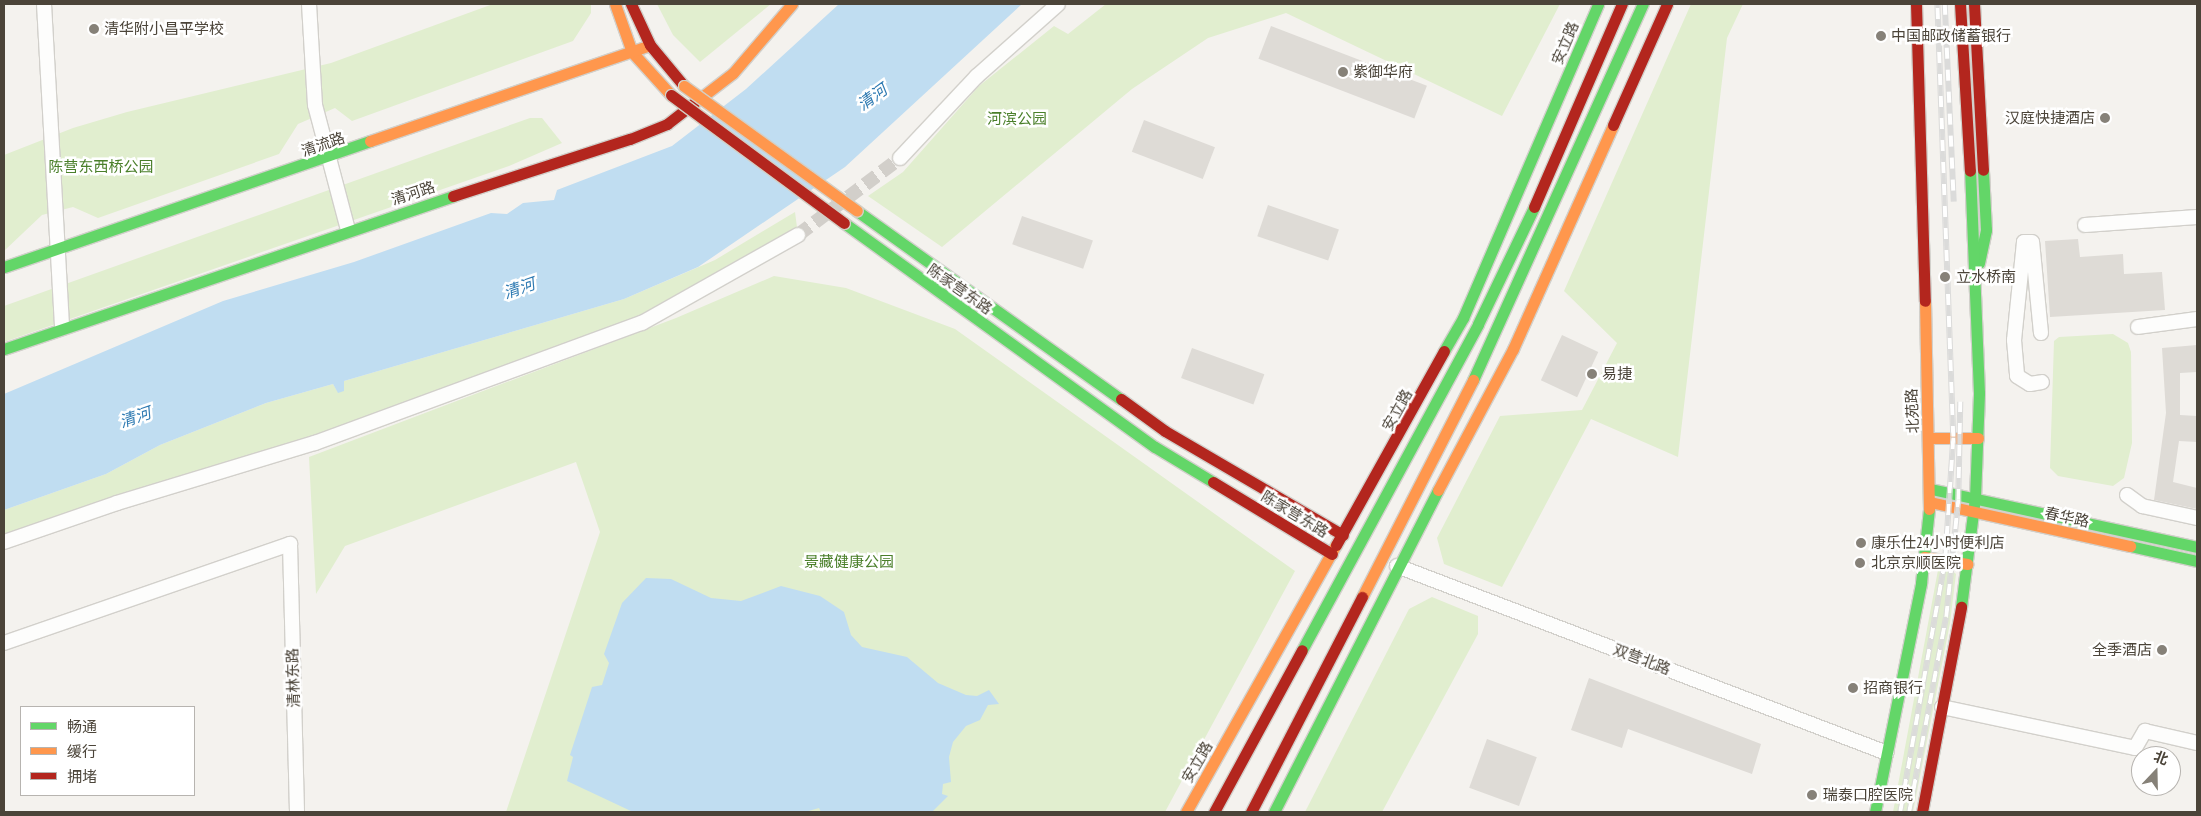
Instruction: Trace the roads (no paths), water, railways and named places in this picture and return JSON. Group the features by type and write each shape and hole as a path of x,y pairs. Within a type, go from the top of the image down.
{"street":[{"path":"44,4 56,248 62,328"},
{"path":"309,4 315,105 327,159 348,230"},
{"name":"陈家营东路","path":"614,4 632,52 671,95 844,223 1155,447 1332,554"},
{"name":"陈家营东路","path":"630,4 650,45 684,86 1165,431 1343,535"},
{"name":"清河路","path":"4,349 348,230 630,140 667,124 733,73 792,4"},
{"path":"900,158 977,76 1058,4"},
{"name":"安立路","path":"1186,812 1463,318 1598,4"},
{"path":"1214,812 1478,324 1516,247 1622,4"},
{"path":"1251,812 1498,332 1643,4"},
{"path":"1274,812 1323,721 1397,566 1513,349 1667,4"},
{"name":"北苑路","path":"1875,812 1924,557 1930,502 1916,4"},
{"path":"1922,812 1967,564 1974,512 1978,438 1976,274 1960,4"},
{"path":"1974,4 1986,230 1976,274"},
{"name":"清流路","path":"4,267 56,248 327,159 650,45"},
{"path":"2085,225 2197,217"},
{"path":"4,542 116,503 315,443 642,323 798,235"},
{"path":"2041,333 2032,242 2024,242 2014,340 2017,376 2030,384 2042,382"},
{"path":"2138,327 2197,319"},
{"path":"1928,438 1978,438"},
{"name":"春华路","path":"1930,489 2197,547"},
{"path":"2127,496 2142,506 2197,518"},
{"name":"春华路","path":"1930,502 2197,561"},
{"name":"清林东路","path":"4,643 290,544 297,812"},
{"path":"1924,557 1967,564"},
{"name":"双营北路","path":"1397,566 1887,753"},
{"path":"1942,708 2135,748 2145,731 2197,743"}],"water":[{"name":"清河","path":"839,4 1022,4 845,167 698,267 624,299 344,381 344,391 338,393 333,384 266,403 160,445 106,474 4,510 4,394 223,301 354,262 491,213 507,214 523,203 554,200 557,190 672,146 746,89"},
{"path":"646,578 671,579 711,598 741,601 781,586 820,596 844,612 851,635 862,647 907,657 938,683 966,695 977,696 989,690 999,704 988,705 980,720 966,726 953,742 949,757 951,782 943,784 942,794 948,796 932,812 821,812 819,808 805,812 633,812 567,781 573,757 570,755 592,687 602,685 609,663 604,654 622,603"}],"tunnel":[{"path":"798,235 900,158"}],"railway":[{"path":"1900,812 1945,559 1953,437 1937,4"},
{"path":"1945,4 1954,202"},
{"path":"1909,812 1946,617 1958,500 1960,402"}],"place":[{"name":"清华附小昌平学校","path":"94,29"},
{"name":"中国邮政储蓄银行","path":"1881,36"},
{"name":"紫御华府","path":"1343,72"},
{"name":"汉庭快捷酒店","path":"2105,118"},
{"name":"立水桥南","path":"1945,277"},
{"name":"易捷","path":"1592,374"},
{"name":"康乐仕24小时便利店","path":"1861,543"},
{"name":"北京京顺医院","path":"1860,563"},
{"name":"全季酒店","path":"2162,650"},
{"name":"招商银行","path":"1853,688"},
{"name":"瑞泰口腔医院","path":"1812,795"}],"park label":[{"name":"河滨公园","path":"1017,119"},
{"name":"陈营东西桥公园","path":"101,167"},
{"name":"景藏健康公园","path":"849,562"}]}
